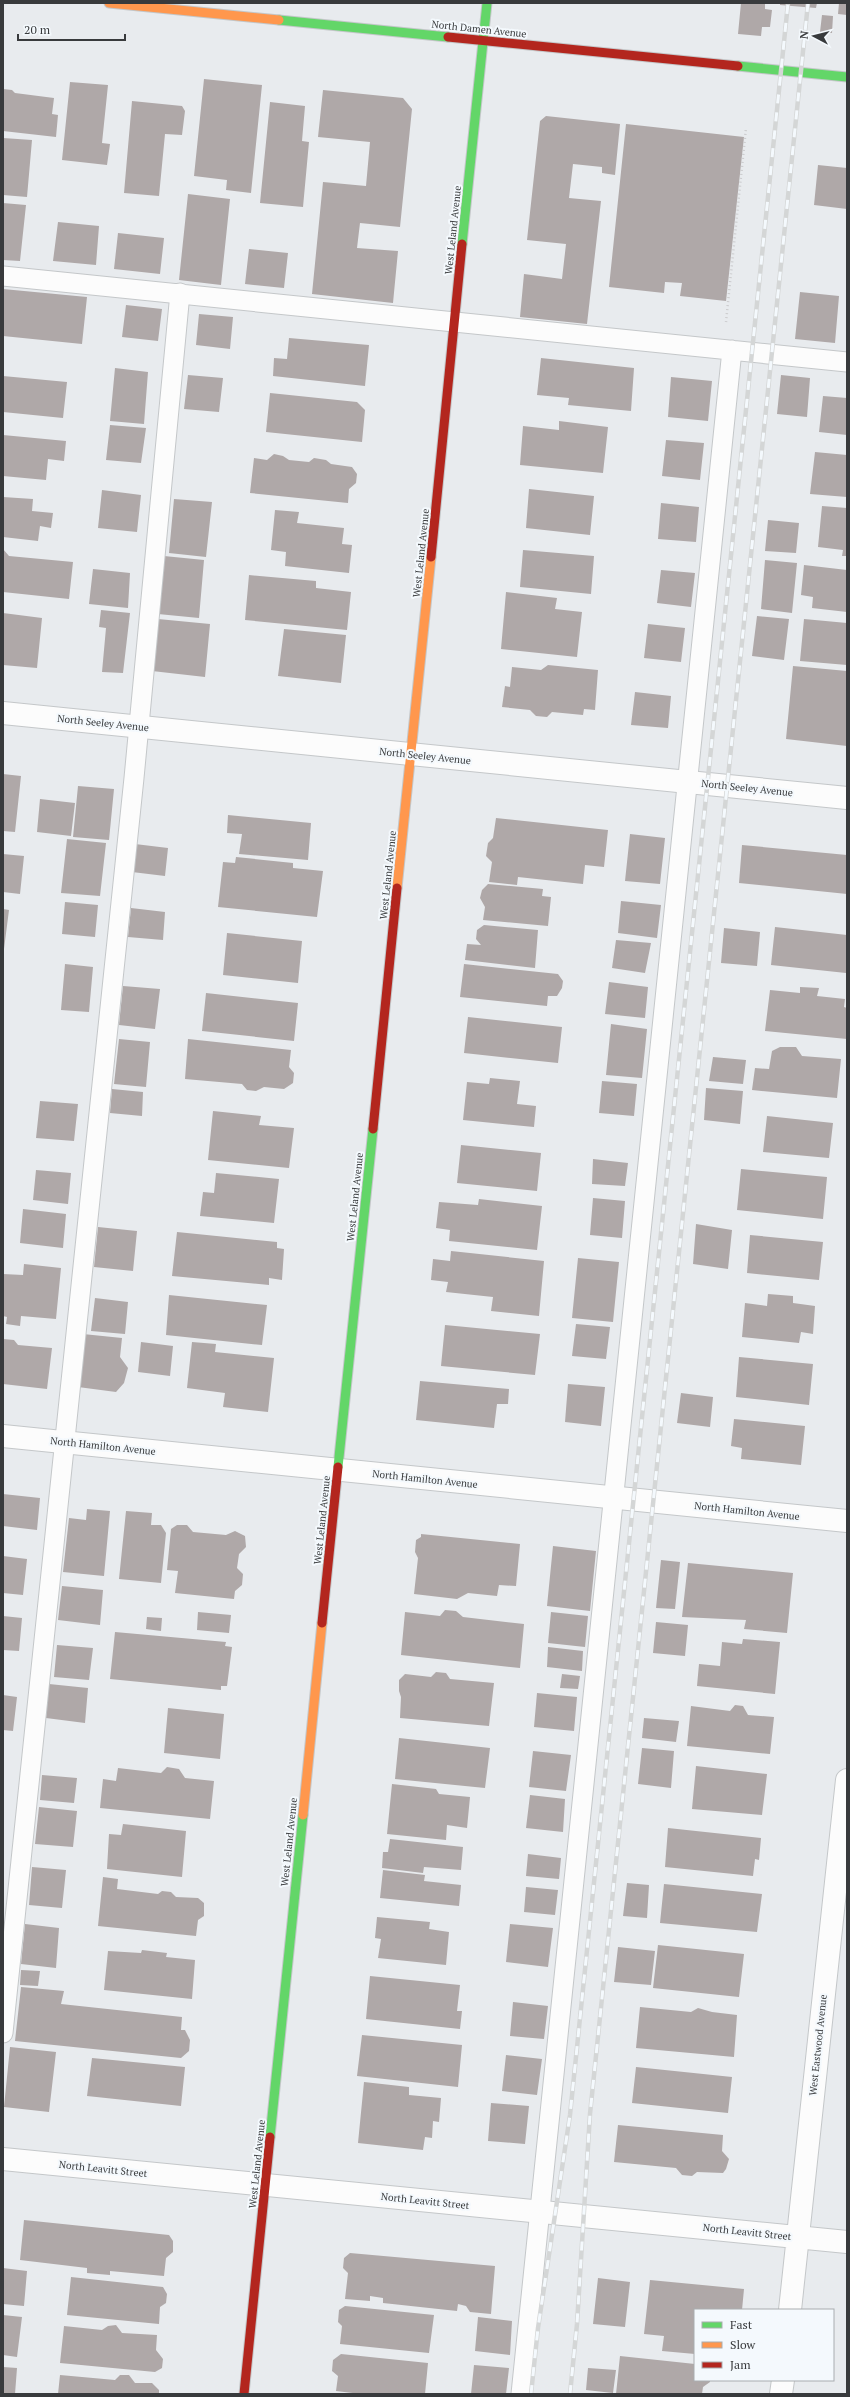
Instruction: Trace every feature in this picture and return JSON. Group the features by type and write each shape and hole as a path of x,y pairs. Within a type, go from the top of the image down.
{"street":[{"name":"North Damen Avenue","path":"109,3 847,77"},
{"name":"West Leland Avenue","path":"244,2394 487,3"},
{"name":"North Seeley Avenue","path":"3,713 847,798"},
{"name":"North Hamilton Avenue","path":"3,1436 847,1521"},
{"name":"West Eastwood Avenue","path":"790,2309 847,1780"},
{"name":"North Leavitt Street","path":"3,2160 847,2242"},
{"path":"781,2394 783,2381"}],"lane":[{"path":"3,276 847,362"},
{"path":"3,2033 139,727 180,294"},
{"path":"521,2394 688,782 728,350"}],"path":[{"path":"728,350 746,128"}],"building":[{"path":"741,3 765,3 765,9 772,10 770,27 762,27 761,36 738,34"},
{"path":"780,3 817,3 816,8 780,5"},
{"path":"839,3 847,3 847,15 838,14"},
{"path":"822,15 833,16 832,33 820,32"},
{"path":"204,79 262,85 251,193 226,190 227,180 194,176"},
{"path":"70,82 108,85 102,143 110,144 107,165 62,160"},
{"path":"3,89 12,90 15,93 54,98 52,114 58,115 56,137 3,131"},
{"path":"323,90 403,98 412,109 400,227 360,223 357,248 398,251 393,303 312,294 323,182 366,186 370,142 318,137"},
{"path":"132,101 182,106 185,111 182,135 165,134 159,196 124,193"},
{"path":"270,102 305,106 302,141 309,142 303,207 260,203"},
{"path":"546,116 620,124 615,175 602,173 602,167 573,164 569,198 601,201 587,324 520,317 524,274 562,279 566,244 527,240 540,121"},
{"path":"626,124 744,137 726,301 680,296 682,283 665,282 664,293 609,287"},
{"path":"3,138 32,140 27,197 3,195"},
{"path":"818,165 847,168 847,209 814,205"},
{"path":"188,194 230,199 221,285 179,280"},
{"path":"3,203 26,205 20,261 3,260"},
{"path":"58,222 99,226 96,265 53,261"},
{"path":"118,233 164,238 160,274 114,269"},
{"path":"249,249 288,253 284,288 245,284"},
{"path":"3,289 87,297 82,344 3,336"},
{"path":"800,292 839,296 835,343 795,339"},
{"path":"126,305 162,309 158,341 122,337"},
{"path":"199,314 233,317 230,349 196,345"},
{"path":"289,338 369,345 365,386 273,376 274,358 287,359"},
{"path":"541,358 634,368 631,411 568,405 569,398 537,395"},
{"path":"115,368 148,372 144,424 110,421"},
{"path":"188,375 223,378 219,412 184,409"},
{"path":"781,375 810,378 807,417 777,414"},
{"path":"3,376 67,382 63,418 3,412"},
{"path":"671,377 712,381 708,421 668,417"},
{"path":"270,393 357,402 365,410 362,442 266,432"},
{"path":"823,396 847,398 847,435 819,432"},
{"path":"559,421 608,427 603,473 520,465 523,426 559,430"},
{"path":"110,425 146,428 141,463 106,460"},
{"path":"3,435 66,441 64,461 48,459 46,480 3,476"},
{"path":"666,440 704,443 700,480 662,476"},
{"path":"815,452 847,455 847,497 810,494"},
{"path":"274,454 283,456 289,460 309,462 314,458 326,460 331,464 352,467 357,474 356,483 349,489 348,503 250,493 254,458 267,460"},
{"path":"529,489 594,496 590,535 526,528"},
{"path":"102,490 141,495 137,532 98,528"},
{"path":"3,497 33,499 32,511 53,513 51,528 40,526 38,541 3,537"},
{"path":"174,499 212,502 206,557 169,553"},
{"path":"661,503 699,507 696,542 658,539"},
{"path":"822,506 847,508 847,556 842,556 843,550 818,547"},
{"path":"275,510 299,512 297,523 344,528 342,544 352,545 349,573 285,566 286,552 271,550"},
{"path":"768,520 799,523 796,553 765,551"},
{"path":"3,549 9,556 73,562 69,599 3,592"},
{"path":"523,550 594,556 591,594 520,587"},
{"path":"164,556 204,560 199,618 158,614"},
{"path":"765,560 797,563 792,613 761,609"},
{"path":"804,565 847,570 847,612 812,608 813,597 801,595"},
{"path":"93,569 130,573 128,608 89,604"},
{"path":"661,570 695,573 691,607 657,603"},
{"path":"249,575 316,581 316,588 351,592 347,630 245,620"},
{"path":"506,592 557,598 555,609 582,612 577,657 501,649"},
{"path":"101,610 130,613 123,673 102,672 106,628 99,627"},
{"path":"3,613 42,618 37,668 3,665"},
{"path":"757,616 789,619 784,660 752,656"},
{"path":"158,619 210,624 205,677 152,671"},
{"path":"804,619 847,623 847,665 800,661"},
{"path":"648,624 685,628 681,662 644,658"},
{"path":"284,629 346,635 341,683 278,676"},
{"path":"548,665 598,670 595,710 584,709 583,715 552,712 547,717 536,716 530,710 502,707 505,686 510,687 512,667 541,670"},
{"path":"793,666 847,671 847,746 786,739"},
{"path":"635,692 671,696 668,728 631,725"},
{"path":"3,774 21,776 15,832 3,831"},
{"path":"78,786 114,789 109,840 73,837"},
{"path":"40,799 75,803 71,836 37,832"},
{"path":"228,815 311,823 308,860 239,854 242,834 227,833"},
{"path":"496,818 608,830 604,867 585,865 583,884 518,877 517,885 489,882 492,862 486,856 488,843 493,838"},
{"path":"630,834 665,838 660,884 625,881"},
{"path":"67,839 106,843 100,896 61,893"},
{"path":"135,844 168,848 165,876 132,872"},
{"path":"742,845 847,855 847,894 739,883"},
{"path":"3,854 24,856 20,894 3,892"},
{"path":"236,857 293,863 293,868 323,871 317,917 218,907 223,862 235,863"},
{"path":"488,884 543,889 542,896 551,897 548,926 483,920 485,907 480,898 482,890"},
{"path":"621,901 661,905 657,938 618,933"},
{"path":"65,902 98,905 95,937 62,934"},
{"path":"131,908 165,912 163,940 128,937"},
{"path":"3,909 9,910 4,949 3,949"},
{"path":"484,925 538,930 535,968 465,960 467,944 481,945 476,939 477,930"},
{"path":"775,927 847,935 846,973 771,965"},
{"path":"724,928 760,932 757,966 721,963"},
{"path":"227,933 302,941 298,983 223,975"},
{"path":"616,940 651,943 645,973 612,968"},
{"path":"65,964 93,967 89,1012 61,1010"},
{"path":"464,964 558,974 563,981 562,988 557,996 548,996 547,1006 460,997"},
{"path":"609,982 648,987 645,1018 605,1014"},
{"path":"123,986 160,989 155,1029 119,1025"},
{"path":"800,987 819,988 817,996 845,999 844,1007 847,1008 847,1039 765,1031 770,990 800,993"},
{"path":"206,993 298,1003 294,1041 202,1031"},
{"path":"468,1017 562,1027 558,1063 464,1053"},
{"path":"611,1024 647,1029 642,1078 606,1075"},
{"path":"119,1039 150,1042 146,1087 114,1084"},
{"path":"188,1039 291,1050 289,1067 294,1073 293,1083 284,1089 264,1087 256,1091 247,1090 242,1084 185,1079"},
{"path":"780,1047 796,1047 802,1056 841,1059 837,1098 752,1090 755,1068 769,1069 772,1051"},
{"path":"713,1057 746,1060 743,1084 709,1081"},
{"path":"490,1078 520,1081 517,1104 536,1106 534,1127 463,1120 467,1082 489,1084"},
{"path":"602,1081 637,1084 634,1116 599,1113"},
{"path":"706,1088 743,1091 740,1124 704,1120"},
{"path":"112,1089 143,1092 142,1116 110,1113"},
{"path":"40,1101 78,1104 74,1141 36,1138"},
{"path":"213,1111 261,1116 259,1125 294,1128 289,1168 208,1160"},
{"path":"767,1116 833,1123 829,1158 763,1152"},
{"path":"461,1145 541,1153 537,1191 457,1183"},
{"path":"593,1159 628,1163 625,1186 592,1184"},
{"path":"741,1169 827,1177 823,1219 737,1210"},
{"path":"36,1170 71,1173 68,1204 33,1200"},
{"path":"216,1173 279,1179 274,1223 200,1216 203,1192 214,1193"},
{"path":"593,1198 625,1201 622,1238 590,1235"},
{"path":"479,1199 542,1206 537,1250 449,1241 450,1230 436,1228 439,1202 478,1205"},
{"path":"23,1209 66,1214 63,1248 20,1243"},
{"path":"696,1224 732,1230 728,1269 693,1264"},
{"path":"98,1227 137,1231 133,1271 94,1267"},
{"path":"177,1232 277,1242 277,1248 284,1249 282,1280 269,1278 269,1285 172,1276"},
{"path":"750,1235 823,1242 819,1280 747,1273"},
{"path":"451,1251 544,1261 539,1316 491,1311 493,1297 446,1292 448,1282 431,1280 433,1259 450,1261"},
{"path":"578,1258 619,1262 613,1322 572,1318"},
{"path":"24,1264 61,1268 56,1319 21,1316 20,1326 6,1324 7,1317 3,1316 3,1274 23,1275"},
{"path":"768,1294 793,1296 793,1303 815,1306 813,1334 801,1332 799,1343 742,1337 745,1303 767,1306"},
{"path":"169,1295 267,1305 262,1345 166,1335"},
{"path":"95,1298 128,1302 125,1334 91,1331"},
{"path":"576,1324 610,1327 606,1359 572,1356"},
{"path":"445,1325 540,1334 535,1375 441,1366"},
{"path":"83,1334 122,1338 120,1357 128,1368 124,1383 116,1392 78,1387"},
{"path":"3,1339 14,1340 18,1345 52,1348 47,1389 3,1384"},
{"path":"141,1342 173,1346 170,1376 138,1372"},
{"path":"192,1342 216,1344 215,1352 274,1358 268,1412 223,1407 225,1393 187,1388"},
{"path":"739,1357 813,1364 809,1405 736,1397"},
{"path":"420,1381 509,1389 508,1404 497,1404 494,1428 416,1420"},
{"path":"568,1384 605,1387 601,1426 565,1422"},
{"path":"681,1393 713,1397 710,1427 677,1423"},
{"path":"734,1419 805,1426 801,1465 741,1459 742,1448 731,1446"},
{"path":"3,1494 40,1498 37,1530 3,1526"},
{"path":"87,1509 110,1511 104,1576 63,1572 69,1518 86,1520"},
{"path":"126,1511 152,1513 151,1525 161,1525 166,1533 161,1583 119,1579"},
{"path":"177,1525 187,1525 193,1532 226,1535 235,1531 245,1536 246,1547 239,1554 237,1568 243,1574 242,1585 235,1591 234,1599 175,1593 178,1571 167,1570 171,1529"},
{"path":"421,1534 520,1544 516,1586 499,1585 497,1596 468,1593 457,1599 414,1594 418,1558 415,1552 416,1540 421,1537"},
{"path":"553,1546 596,1551 590,1611 547,1606"},
{"path":"3,1556 27,1559 23,1595 3,1593"},
{"path":"661,1560 680,1562 675,1609 656,1608"},
{"path":"688,1563 793,1573 787,1633 744,1629 746,1620 682,1617"},
{"path":"62,1586 103,1590 100,1625 58,1620"},
{"path":"445,1610 456,1611 463,1617 524,1624 520,1668 401,1655 405,1612 440,1616"},
{"path":"198,1612 231,1615 229,1633 197,1630"},
{"path":"551,1612 588,1616 585,1647 548,1643"},
{"path":"3,1616 22,1618 19,1651 3,1650"},
{"path":"147,1617 162,1618 161,1631 146,1629"},
{"path":"656,1622 688,1625 685,1656 653,1653"},
{"path":"115,1632 226,1642 225,1646 232,1647 227,1686 221,1686 221,1690 110,1679"},
{"path":"743,1639 780,1642 775,1694 697,1686 699,1664 720,1666 722,1642 742,1644"},
{"path":"57,1645 93,1648 89,1680 54,1677"},
{"path":"548,1647 583,1651 582,1671 547,1667"},
{"path":"436,1672 446,1673 450,1679 494,1683 489,1726 400,1718 401,1697 399,1691 399,1680 405,1674 431,1677"},
{"path":"562,1674 580,1676 578,1689 560,1688"},
{"path":"49,1684 88,1688 85,1723 46,1718"},
{"path":"537,1693 577,1697 574,1731 534,1727"},
{"path":"3,1695 17,1697 13,1731 3,1730"},
{"path":"735,1705 743,1706 748,1715 774,1717 770,1754 687,1746 691,1706 730,1711"},
{"path":"168,1708 224,1714 220,1759 164,1753"},
{"path":"644,1718 679,1721 676,1742 642,1738"},
{"path":"399,1738 490,1748 485,1788 395,1779"},
{"path":"642,1748 674,1751 671,1788 638,1784"},
{"path":"533,1751 571,1755 566,1791 529,1787"},
{"path":"696,1766 767,1774 762,1815 692,1809"},
{"path":"167,1767 179,1769 185,1778 214,1781 210,1819 100,1808 103,1779 116,1781 118,1768 161,1773"},
{"path":"42,1775 77,1778 74,1803 40,1800"},
{"path":"392,1784 436,1789 439,1794 470,1797 467,1828 447,1825 446,1840 387,1834"},
{"path":"530,1795 565,1799 563,1832 526,1828"},
{"path":"39,1807 77,1811 73,1847 35,1844"},
{"path":"123,1824 186,1831 182,1877 107,1869 109,1834 121,1835"},
{"path":"668,1828 761,1838 759,1860 755,1859 753,1876 665,1867"},
{"path":"390,1839 463,1847 461,1870 424,1867 423,1873 382,1868 383,1852 388,1852"},
{"path":"528,1854 561,1858 559,1879 526,1876"},
{"path":"32,1867 66,1870 62,1908 29,1905"},
{"path":"383,1870 425,1875 424,1881 461,1885 459,1906 380,1898"},
{"path":"103,1877 118,1879 117,1889 158,1894 162,1891 171,1892 176,1897 198,1898 204,1903 204,1916 198,1920 196,1936 98,1926"},
{"path":"627,1883 649,1885 647,1918 623,1916"},
{"path":"664,1884 762,1894 757,1932 660,1923"},
{"path":"526,1887 558,1890 555,1915 524,1912"},
{"path":"377,1917 430,1922 429,1929 449,1932 446,1965 378,1958 381,1939 375,1938"},
{"path":"25,1924 59,1928 56,1968 21,1964"},
{"path":"510,1924 553,1928 548,1967 506,1962"},
{"path":"658,1945 744,1954 739,1997 653,1988"},
{"path":"618,1947 655,1951 651,1985 614,1982"},
{"path":"142,1950 167,1953 166,1957 195,1960 192,1999 104,1990 108,1951 141,1953"},
{"path":"21,1970 40,1971 38,1986 20,1985"},
{"path":"370,1976 460,1985 457,2011 462,2011 460,2029 366,2019"},
{"path":"21,1987 64,1991 61,2004 182,2017 181,2030 185,2030 190,2040 189,2051 181,2058 15,2041"},
{"path":"513,2002 548,2006 544,2039 510,2036"},
{"path":"640,2007 691,2012 698,2008 712,2012 737,2015 734,2057 636,2048"},
{"path":"362,2035 462,2045 458,2087 357,2076"},
{"path":"10,2047 56,2052 49,2112 4,2107"},
{"path":"506,2055 542,2059 537,2095 502,2091"},
{"path":"92,2058 185,2067 181,2106 87,2096"},
{"path":"636,2067 732,2077 728,2113 632,2103"},
{"path":"364,2082 409,2087 409,2095 441,2098 439,2122 433,2121 432,2138 425,2137 423,2150 358,2143"},
{"path":"491,2103 529,2106 525,2144 488,2141"},
{"path":"618,2125 723,2135 722,2151 729,2159 726,2169 723,2173 697,2172 692,2176 682,2175 676,2168 614,2162"},
{"path":"24,2220 169,2235 173,2241 173,2252 166,2258 164,2276 110,2271 110,2275 87,2273 87,2268 20,2260"},
{"path":"350,2253 495,2266 491,2314 470,2312 466,2306 458,2304 457,2311 383,2303 383,2298 370,2296 370,2301 345,2299 348,2273 343,2268 344,2258"},
{"path":"3,2268 27,2271 24,2306 3,2304"},
{"path":"71,2277 163,2287 167,2294 166,2303 160,2307 159,2324 67,2315"},
{"path":"598,2278 630,2282 625,2327 593,2324"},
{"path":"650,2280 744,2289 742,2309 694,2309 694,2354 662,2351 664,2336 644,2334"},
{"path":"345,2306 434,2315 429,2353 340,2344 342,2326 338,2322 339,2310"},
{"path":"3,2315 22,2317 17,2357 3,2355"},
{"path":"478,2317 512,2321 510,2355 475,2351"},
{"path":"116,2325 122,2333 157,2335 156,2350 163,2359 162,2368 155,2372 60,2363 64,2326 102,2330 108,2326"},
{"path":"341,2354 428,2363 425,2394 361,2394 336,2391 338,2376 332,2371 333,2360"},
{"path":"620,2356 694,2364 694,2381 710,2381 703,2387 702,2394 616,2394"},
{"path":"474,2365 509,2368 506,2394 471,2394"},
{"path":"3,2367 17,2368 15,2394 3,2394"},
{"path":"588,2368 616,2370 613,2393 586,2390"},
{"path":"60,2375 115,2380 120,2375 129,2375 135,2383 152,2383 159,2390 159,2394 58,2394"}],"railway":[{"path":"531,2394 538,2328 570,2115 788,3"},
{"path":"570,2394 577,2324 590,2114 808,3"}],"traffic: fast":[{"path":"462,244 487,3"},
{"path":"279,20 448,37"},
{"path":"738,66 847,77"},
{"path":"338,1467 373,1129"},
{"path":"270,2137 303,1815"}],"traffic: slow":[{"path":"109,3 279,20"},
{"path":"397,888 431,557"},
{"path":"303,1815 322,1623"}],"traffic: jam":[{"path":"448,37 738,66"},
{"path":"431,557 462,244"},
{"path":"373,1129 397,888"},
{"path":"322,1623 338,1467"},
{"path":"244,2394 270,2137"}]}
